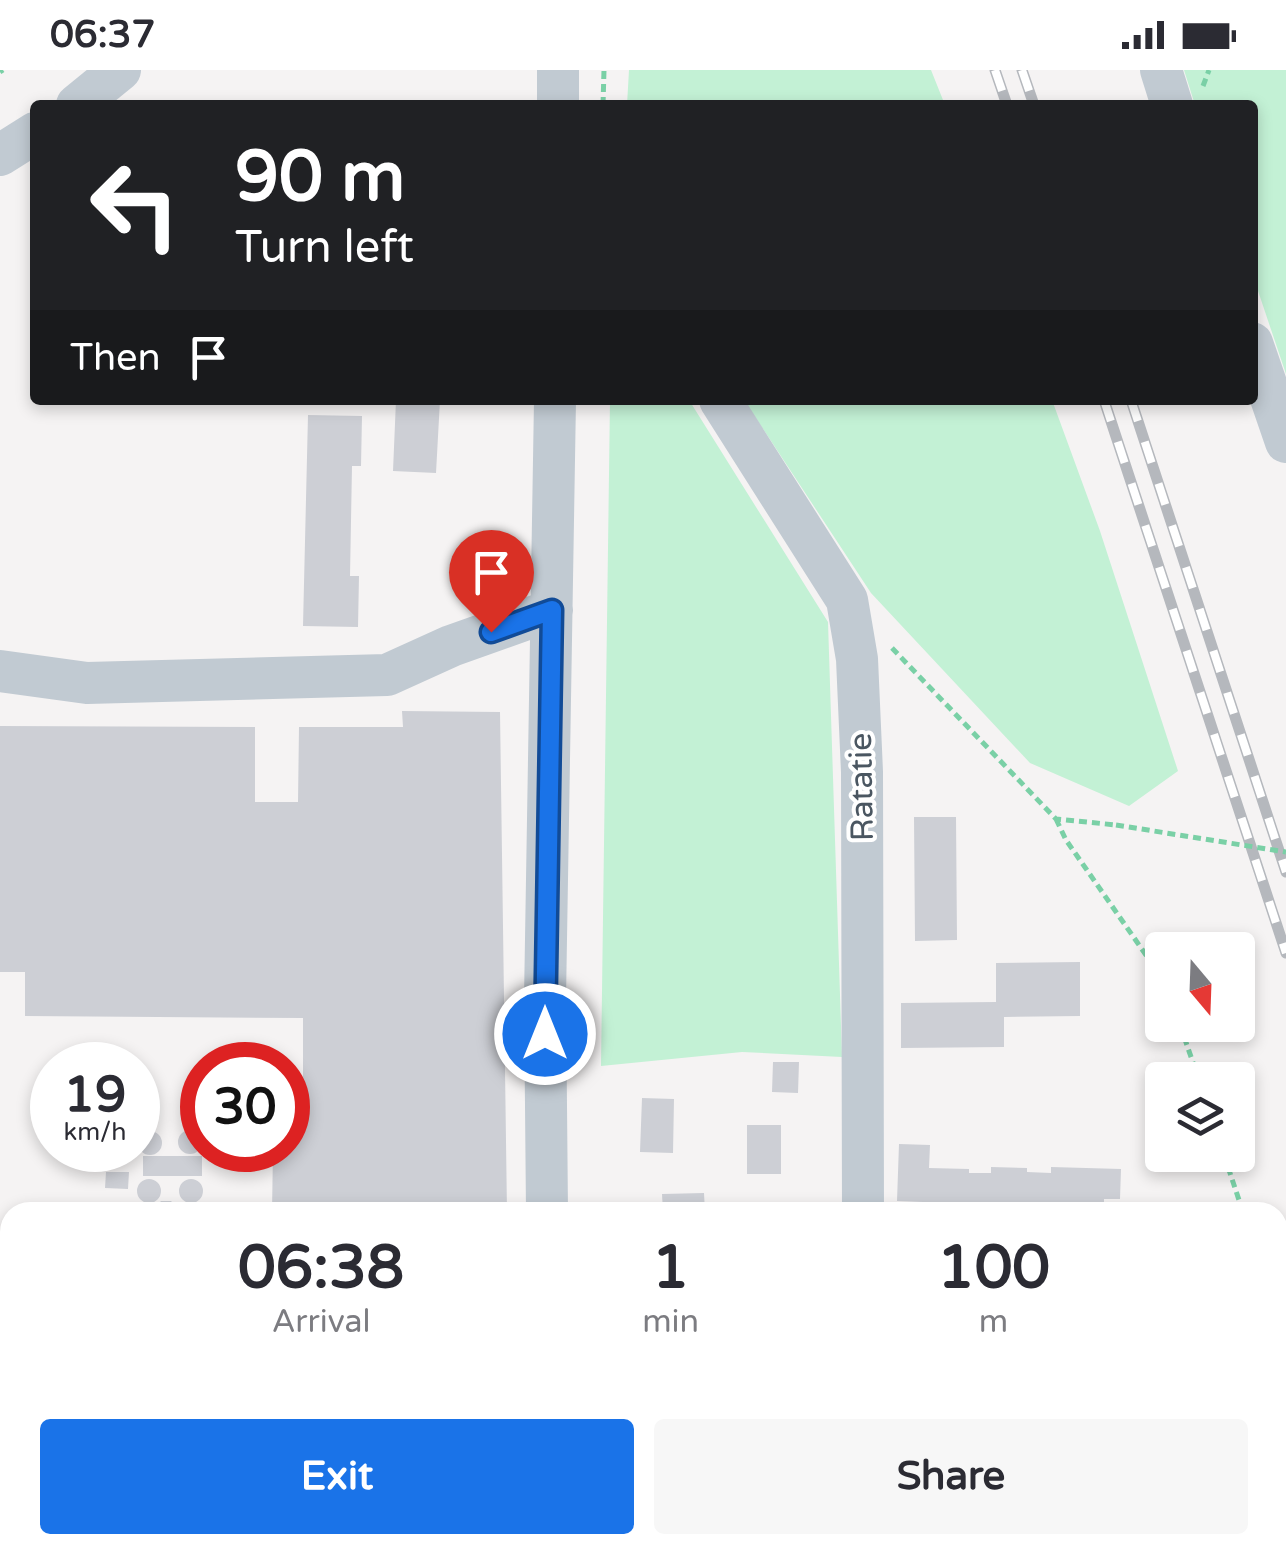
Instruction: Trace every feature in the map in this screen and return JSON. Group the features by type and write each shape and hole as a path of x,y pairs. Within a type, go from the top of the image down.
{"street":[{"path":"83,100 120,70"},
{"path":"558,70 558,100"},
{"path":"1161,70 1170,100"},
{"path":"0,156 30,136"},
{"path":"1258,360 1286,442"},
{"path":"547,1202 544,998 555,405"},
{"name":"Ratatie","path":"723,405 847,600 857,659 862,772 863,1202"},
{"path":"0,671 87,682 387,676 451,646 552,610"}],"path":[{"path":"603,100 604,70"},
{"path":"888,643 1056,819 1066,840 1145,954"},
{"path":"1056,819 1286,852"},
{"path":"1230,1172 1240,1202"}],"green space":[{"path":"629,70 931,70 943,100 627,100"},
{"path":"1184,70 1286,70 1286,374 1258,291 1258,100 1193,100"},
{"path":"610,405 692,405 828,622 842,1057 742,1052 601,1066"},
{"path":"747,405 1054,405 1100,531 1178,771 1129,806 1030,763 871,593"}],"building":[{"path":"396,405 440,405 436,473 393,471"},
{"path":"308,415 362,416 361,466 352,466 350,576 359,576 358,627 303,626"},
{"path":"402,711 500,712 507,1202 272,1202 273,1172 310,1172 310,1042 303,1042 303,1018 25,1016 25,972 0,972 0,726 255,727 255,802 298,802 299,727 403,727"},
{"path":"914,817 956,817 957,940 915,941"},
{"path":"1080,962 1080,1016 1004,1017 1004,1047 901,1048 901,1003 996,1002 996,963"},
{"path":"773,1062 799,1062 798,1093 772,1092"},
{"path":"642,1098 674,1099 673,1153 640,1152"},
{"path":"747,1125 781,1125 781,1174 747,1174"},
{"path":"899,1144 930,1145 929,1168 969,1169 969,1173 991,1173 991,1167 1051,1173 1051,1167 1121,1169 1120,1199 1104,1202 897,1201"},
{"path":"160,1156 180,1156 180,1172 202,1172 202,1176 143,1176 143,1172 160,1172"},
{"path":"106,1172 129,1172 128,1189 105,1188"},
{"path":"145,1180 153,1180 160,1187 160,1195 153,1202 145,1202 138,1195 138,1187"},
{"path":"187,1180 195,1180 202,1187 202,1195 195,1202 187,1202 180,1195 180,1187"},
{"path":"704,1193 704,1202 662,1202 662,1194"}],"railway":[{"path":"995,70 1005,100"},
{"path":"1022,70 1032,100"},
{"path":"1106,405 1286,953"},
{"path":"1133,405 1286,872"}],"route":[{"path":"491,632 552,610 545,1034"}]}
